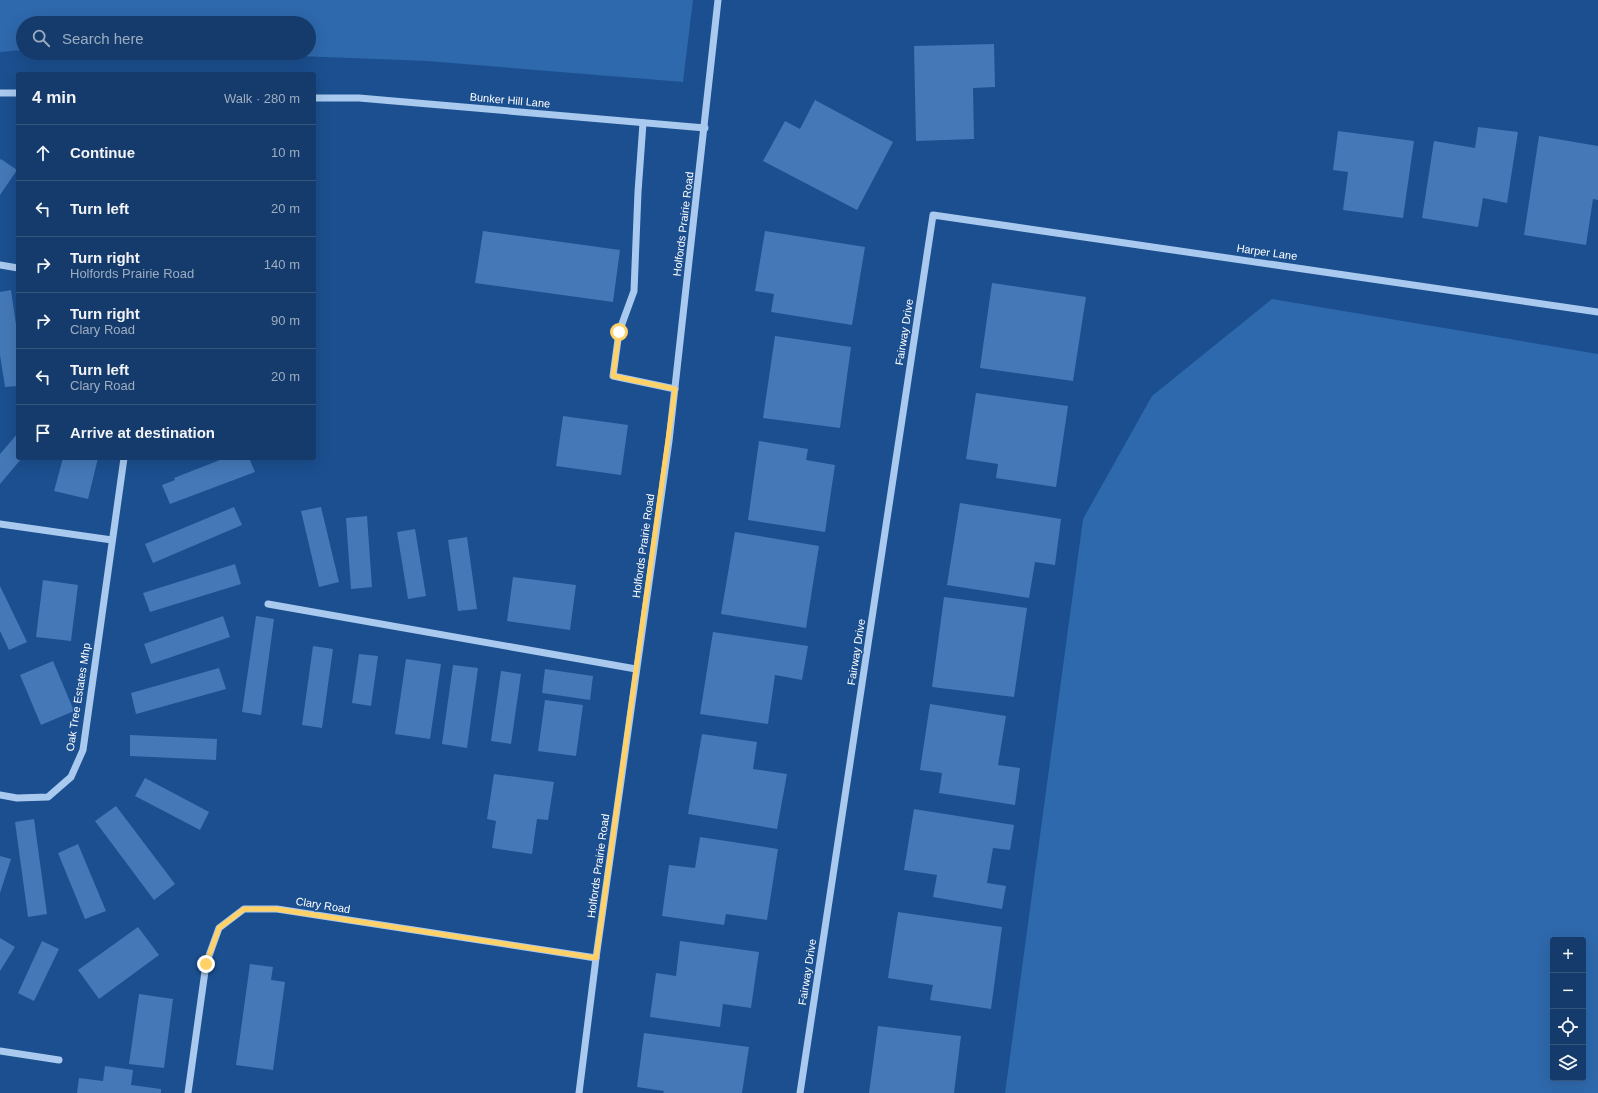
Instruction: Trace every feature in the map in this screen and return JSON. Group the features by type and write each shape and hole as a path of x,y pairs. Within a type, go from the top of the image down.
{"street":[{"name":"Holfords Prairie Road","path":"579,1093 596,958 675,389 718,0"},
{"path":"0,93 16,93"},
{"name":"Bunker Hill Lane","path":"316,98 367,99 705,128"},
{"path":"643,123 638,192 634,291 619,332 613,376 675,389"},
{"name":"Harper Lane","path":"933,214 1598,312"},
{"name":"Fairway Drive","path":"800,1093 933,214"},
{"path":"0,264 16,268"},
{"name":"Oak Tree Estates Mhp","path":"0,795 17,798 48,797 71,777 82,750 124,460"},
{"path":"0,524 112,540"},
{"path":"268,604 636,670"},
{"name":"Clary Road","path":"188,1093 206,964 219,928 244,909 276,909 596,958"},
{"path":"0,1052 59,1060"}],"shaded area":[{"path":"0,0 693,0 683,82 427,61 316,57 316,16 16,16 16,51 0,52"},
{"path":"1272,299 1598,354 1598,1093 1005,1093 1083,519 1152,396"}],"building":[{"path":"994,44 995,87 973,88 974,139 916,141 914,46"},
{"path":"815,100 893,142 857,210 763,161 785,121 800,129"},
{"path":"1478,127 1518,132 1507,203 1483,198 1478,227 1422,218 1434,141 1475,148"},
{"path":"1338,131 1414,141 1403,218 1343,210 1348,172 1333,170"},
{"path":"1539,136 1598,146 1598,200 1593,199 1586,245 1524,235"},
{"path":"1,159 16,169 16,171 0,195"},
{"path":"483,231 620,250 613,302 475,283"},
{"path":"765,231 865,247 852,325 771,312 774,294 755,291"},
{"path":"992,283 1086,297 1073,381 980,368"},
{"path":"11,290 16,324 16,386 5,387 0,355 0,292"},
{"path":"775,336 851,347 840,428 763,418"},
{"path":"976,393 1068,406 1056,487 996,478 998,464 966,459"},
{"path":"563,416 628,425 621,475 556,466"},
{"path":"16,435 16,460 20,460 0,484 0,454"},
{"path":"759,441 808,449 806,460 835,465 825,532 748,520"},
{"path":"62,460 98,460 88,499 54,491"},
{"path":"220,460 250,460 255,472 170,504 162,485 175,480 174,478"},
{"path":"960,503 1061,519 1055,565 1035,562 1029,598 947,585"},
{"path":"234,507 242,525 153,563 145,544"},
{"path":"321,507 339,582 319,587 301,511"},
{"path":"367,516 372,587 351,589 346,518"},
{"path":"415,529 426,596 408,599 397,532"},
{"path":"735,532 819,546 806,628 721,614"},
{"path":"467,537 477,609 458,611 448,540"},
{"path":"235,564 241,584 150,612 143,593"},
{"path":"513,577 576,585 570,630 507,621"},
{"path":"43,580 78,585 71,641 36,637"},
{"path":"0,586 27,642 9,650 0,631"},
{"path":"944,597 1027,608 1014,697 932,687"},
{"path":"223,616 230,637 151,664 144,644"},
{"path":"256,616 274,619 261,715 242,712"},
{"path":"713,632 808,646 802,680 775,675 768,724 700,714"},
{"path":"313,646 333,649 322,728 302,725"},
{"path":"359,654 378,656 371,706 352,703"},
{"path":"406,659 441,664 430,739 395,734"},
{"path":"53,661 74,711 41,725 20,675"},
{"path":"453,665 478,668 467,748 442,744"},
{"path":"219,668 226,689 136,714 131,693"},
{"path":"545,669 593,676 590,700 542,693"},
{"path":"501,671 521,674 511,744 491,741"},
{"path":"545,700 583,705 576,756 538,751"},
{"path":"930,704 1006,716 998,765 1020,768 1015,805 939,793 942,773 920,770"},
{"path":"702,734 757,742 753,769 787,774 777,829 688,814"},
{"path":"130,735 217,739 216,760 130,756"},
{"path":"494,774 554,782 548,820 537,819 532,854 492,848 496,821 487,819"},
{"path":"145,778 209,812 200,830 135,796"},
{"path":"116,806 175,884 154,900 95,821"},
{"path":"914,809 1014,825 1010,850 993,848 987,883 1006,886 1002,909 933,897 937,875 904,870"},
{"path":"34,819 47,914 28,917 15,822"},
{"path":"700,837 778,849 767,920 726,914 724,925 662,916 669,865 695,868"},
{"path":"78,844 106,911 85,919 58,853"},
{"path":"0,856 11,859 0,893"},
{"path":"898,912 1002,927 991,1009 930,1000 933,985 888,978"},
{"path":"138,927 159,955 99,999 78,970"},
{"path":"0,938 15,947 0,971"},
{"path":"42,941 59,949 34,1001 18,993"},
{"path":"680,941 759,952 751,1008 723,1004 720,1027 650,1017 656,973 676,976"},
{"path":"250,964 273,967 271,980 285,982 273,1070 236,1065"},
{"path":"139,994 173,999 164,1068 129,1064"},
{"path":"878,1026 961,1036 954,1093 869,1093"},
{"path":"644,1033 749,1047 742,1093 663,1093 664,1091 637,1087"},
{"path":"105,1066 133,1070 131,1085 161,1089 161,1093 77,1093 79,1078 103,1081"}],"route":[{"path":"206,964 219,928 244,909 276,909 596,958 675,389 613,376 619,332"}]}
